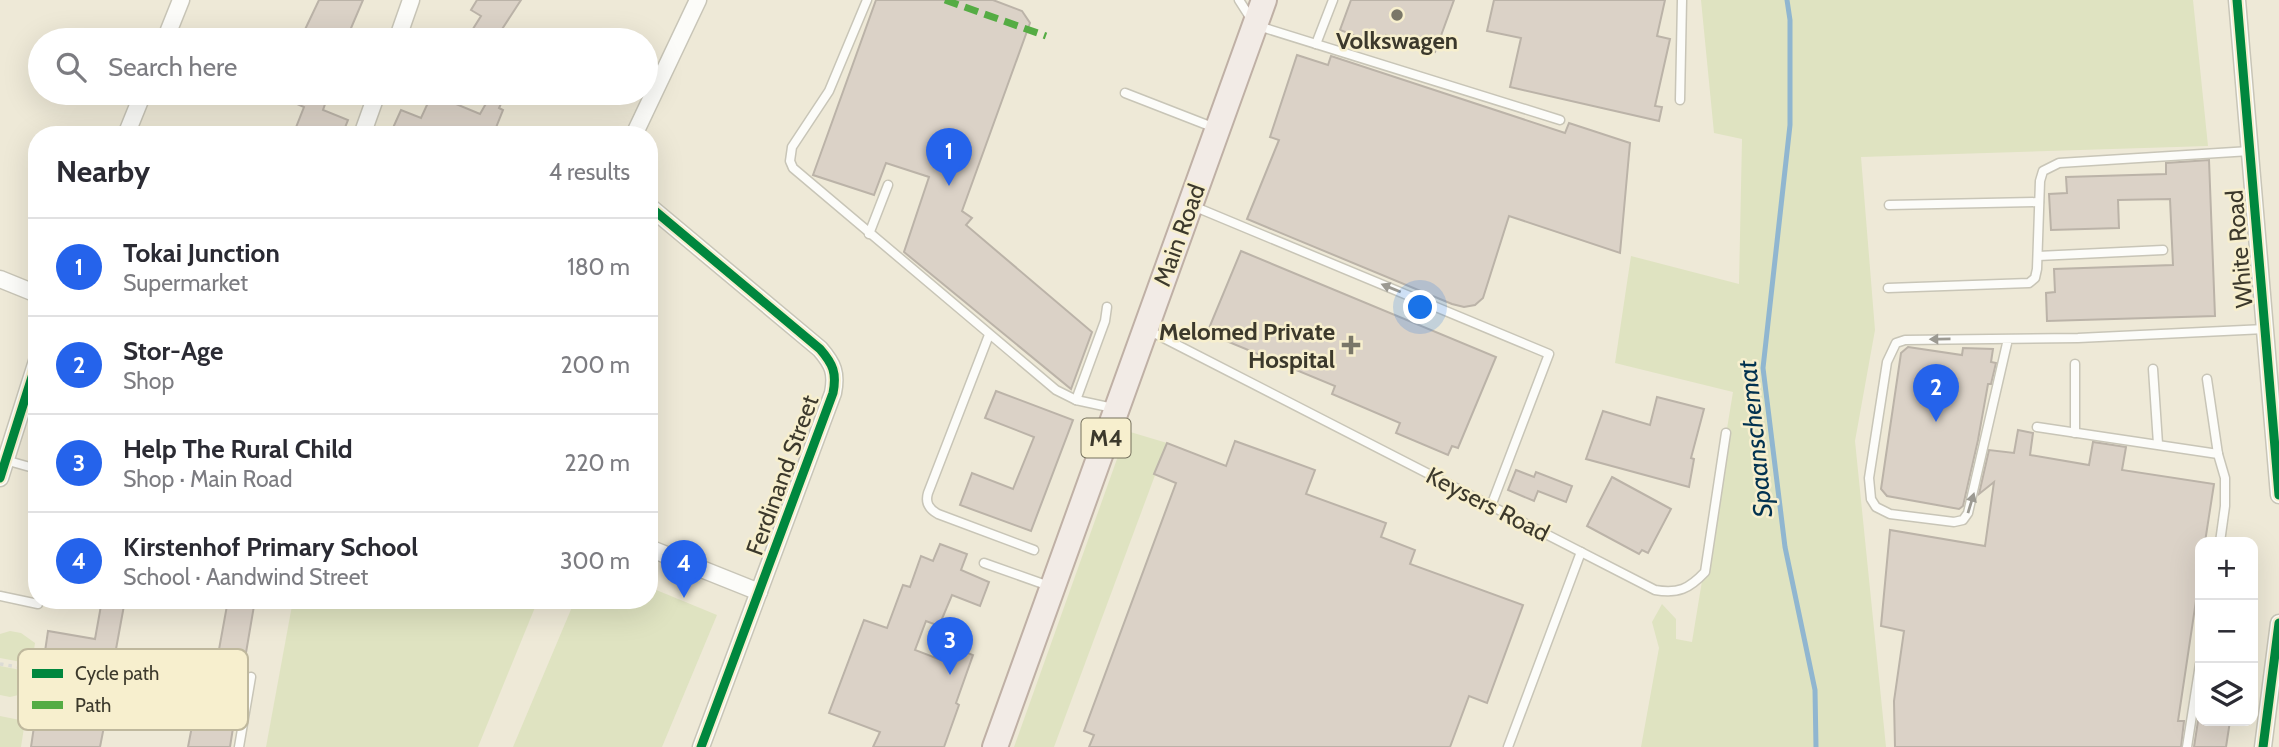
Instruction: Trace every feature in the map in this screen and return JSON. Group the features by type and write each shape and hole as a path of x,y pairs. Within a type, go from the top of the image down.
{"main road":[{"name":"Main Road","path":"995,747 1190,205 1211,126 1251,7"},
{"path":"1168,265 1169,221 1211,126"}],"street":[{"path":"170,28 181,0"},
{"path":"401,28 411,0"},
{"path":"658,84 698,0"},
{"name":"White Road","path":"2237,0 2279,495"},
{"path":"130,126 138,105"},
{"path":"365,126 373,105"},
{"path":"638,126 648,105"},
{"name":"Ferdinand Street","path":"658,214 820,349 835,371 833,393 701,747"},
{"path":"0,279 28,290"},
{"path":"0,478 28,389"},
{"path":"658,552 759,592"},
{"path":"2263,747 2279,624"}],"lane":[{"path":"867,0 829,91 792,147 790,154 793,169 1056,390 1076,400 1116,409"},
{"path":"1316,44 1334,0"},
{"path":"1680,100 1682,0"},
{"path":"1251,7 1316,44 1560,120"},
{"path":"1125,93 1211,126"},
{"path":"1888,288 2029,283 2035,278 2038,256 2039,202 2043,171 2059,163 2250,151"},
{"path":"869,234 888,185"},
{"path":"1889,205 2039,202"},
{"path":"1190,205 1549,354 1491,506"},
{"path":"2038,256 2163,250"},
{"path":"1076,400 1105,321 1107,307"},
{"name":"Keysers Road","path":"1145,329 1655,590 1683,590 1694,584 1705,572 1727,433"},
{"path":"2008,338 1968,513 1963,520 1954,522 1890,514 1876,508 1871,499 1869,478 1887,362 1896,343 1905,340 2265,329"},
{"path":"989,335 928,493 927,503 929,508 938,514 1034,550"},
{"path":"2076,364 2076,432"},
{"path":"2153,369 2158,444"},
{"path":"2207,379 2218,454 2225,478 2221,537"},
{"path":"2036,427 2218,454"},
{"path":"5,460 28,466"},
{"path":"1508,747 1581,552"},
{"path":"984,563 1052,587"},
{"path":"0,596 28,602"},
{"path":"248,694 251,677"},
{"path":"2187,747 2195,696"}],"path":[{"path":"0,664 18,667"}],"green space":[{"path":"1701,0 2193,0 2208,146 1861,157 1875,330 1855,441 1886,747 1641,747 1659,648 1652,622 1662,604 1676,619 1676,639 1692,642 1733,392 1615,363 1631,256 1739,284 1742,139 1714,133"},
{"path":"1127,431 1167,443 1054,747 1014,747"},
{"path":"658,591 717,615 662,747 513,747 571,609 658,609"},
{"path":"291,609 534,609 478,747 266,747"},
{"path":"10,631 21,633 35,643 34,649 18,649 18,661 0,658 0,634"},
{"path":"0,666 18,669 18,695 0,695"},
{"path":"0,716 18,720 18,730 24,730 21,747 0,747"}],"building":[{"path":"319,0 363,0 351,28 306,28"},
{"path":"477,0 521,0 503,28 474,28 481,16 471,10"},
{"path":"876,0 993,0 1022,11 1030,23 962,211 972,218 966,225 1092,332 1071,389 904,252 929,177 886,163 874,195 813,175"},
{"name":"Volkswagen","path":"1351,0 1454,0 1435,52 1386,35 1382,46 1340,30"},
{"path":"1494,0 1665,0 1657,36 1670,39 1655,106 1662,107 1659,121 1510,87 1521,38 1487,31"},
{"path":"1297,55 1328,65 1331,56 1565,133 1569,123 1630,143 1620,253 1509,216 1483,298 1475,305 1464,307 1247,219 1279,140 1270,137"},
{"path":"299,105 325,105 323,110 348,120 346,126 297,126 304,107"},
{"path":"427,105 458,105 480,114 485,105 500,105 499,108 503,110 497,126 394,126 401,110 421,118"},
{"path":"2209,160 2215,316 2047,321 2046,293 2055,292 2054,269 2173,265 2170,199 2118,200 2119,228 2051,230 2049,194 2067,193 2066,177 2166,174 2166,163"},
{"name":"Melomed Private Hospital","path":"1241,251 1496,357 1458,448 1452,446 1448,455 1396,433 1400,423 1332,394 1335,386 1207,333"},
{"path":"1908,347 1962,355 1963,348 1993,349 1991,362 1996,363 1991,384 1988,384 1963,506 1959,509 1887,496 1881,489 1901,353"},
{"path":"996,391 1073,420 1031,531 960,505 972,473 1013,489 1034,437 985,418"},
{"path":"1657,397 1704,409 1691,458 1694,459 1689,487 1586,459 1603,411 1650,425"},
{"path":"2018,430 2033,433 2030,455 2089,465 2093,442 2126,447 2122,470 2214,484 2206,537 2195,537 2195,607 2178,721 2184,721 2181,747 1895,747 1894,701 1904,631 1881,626 1890,530 1985,546 1994,482 1979,494 1989,450 2014,453"},
{"path":"1235,441 1315,470 1306,494 1386,523 1381,537 1415,550 1410,564 1523,605 1487,703 1469,696 1450,747 1089,747 1094,735 1084,731 1176,483 1154,474 1167,443 1226,466"},
{"path":"1516,470 1534,477 1536,472 1572,486 1566,502 1538,491 1534,501 1508,490"},
{"path":"1612,477 1671,509 1648,553 1642,550 1639,554 1587,526"},
{"path":"940,544 967,554 961,570 989,582 980,606 952,595 939,626 926,621 915,650 941,660 946,645 973,655 956,703 959,705 944,747 873,747 880,732 829,713 864,620 887,628 903,585 910,587 921,556 933,561"},
{"path":"100,609 123,609 116,649 45,649 48,631 95,639"},
{"path":"226,609 253,609 247,649 219,649"},
{"path":"2197,726 2229,726 2226,747 2194,747"},
{"path":"33,730 103,730 100,747 31,747"},
{"path":"191,730 233,730 230,747 188,747"}],"waterway":[{"name":"Spaanschemat","path":"1787,0 1790,20 1790,125 1763,368 1785,547 1815,690 1816,747"}],"marked path":[{"path":"945,0 1046,36"}],"cycle path":[{"path":"2237,0 2279,495"},
{"path":"658,214 820,349 831,364 834,374 833,393 701,747"},
{"path":"0,478 28,389"},
{"path":"2263,747 2279,623"}],"place":[{"name":"Volkswagen","path":"1397,15"},
{"name":"Tokai Junction","path":"949,186"},
{"name":"Melomed Private Hospital","path":"1351,345"},
{"name":"Stor-Age","path":"1936,422"},
{"name":"Kirstenhof Primary School","path":"684,598"},
{"name":"Help The Rural Child","path":"950,675"}]}
